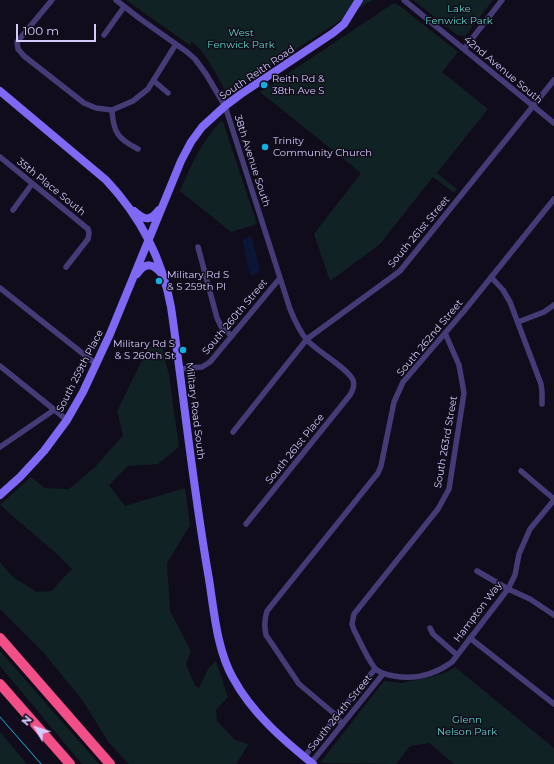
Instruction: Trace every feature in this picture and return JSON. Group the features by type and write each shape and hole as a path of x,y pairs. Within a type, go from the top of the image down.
{"highway":[{"path":"0,638 110,764"},
{"path":"0,684 70,764"}],"main road":[{"name":"South Reith Road","path":"149,239 181,161 191,142 202,127 241,94 333,33 344,24 359,0"},
{"name":"Military Road South","path":"0,91 98,172 128,206 149,239 164,276 171,307 201,532 220,647 232,678 250,704 273,730 312,763"},
{"path":"128,206 138,215 148,218 154,216 164,203"},
{"name":"South 259th Place","path":"0,495 20,477 44,451 67,420 83,392 110,334 149,239"},
{"path":"128,291 141,269 144,267 154,267 164,276"}],"street":[{"path":"52,0 16,42 18,49 24,56 84,103 96,108 112,110 140,96 154,81 176,44"},
{"name":"38th Avenue South","path":"116,0 195,59 206,74 225,106 290,309 296,323 307,340 349,375 354,383"},
{"name":"42nd Avenue South","path":"404,0 554,123"},
{"path":"464,49 502,0"},
{"path":"104,35 124,6"},
{"name":"South 261st Street","path":"233,432 307,340 400,271 554,80"},
{"path":"154,81 168,93"},
{"path":"112,110 113,124 117,133 122,139 138,148"},
{"name":"35th Place South","path":"0,157 85,226 89,233 88,239 66,267"},
{"path":"13,210 32,184"},
{"name":"South 262nd Street","path":"337,716 299,684 266,634 264,618 270,606 378,473 381,466 394,402 403,382 445,333 554,199"},
{"path":"198,247 217,318 222,328 232,336"},
{"path":"491,277 506,295 518,322 541,384 542,404"},
{"name":"South 260th Street","path":"180,369 202,367 207,365 280,278"},
{"path":"0,288 96,364"},
{"path":"518,322 544,312 554,305"},
{"name":"South 263rd Street","path":"375,669 354,630 352,624 354,614 438,509 449,489 464,393 459,365 445,333"},
{"path":"0,366 67,420"},
{"name":"South 261st Place","path":"246,524 353,391 354,383"},
{"path":"0,447 54,410"},
{"path":"521,471 554,499"},
{"name":"Hampton Way","path":"375,669 383,674 408,678 416,677 443,668 457,655 508,589 514,575 519,554 530,530 554,499"},
{"path":"476,571 508,589 530,599 554,615"},
{"path":"430,628 433,634 457,655"},
{"path":"470,638 554,704"},
{"name":"South 264th Street","path":"304,757 375,669"},
{"name":"South 264th Street","path":"312,763 383,674"},
{"path":"337,716 342,725"}],"green space":[{"name":"West Fenwick Park","path":"126,0 372,0 230,92 225,90 202,51 197,46 191,41 191,46"},
{"name":"Lake Fenwick Park","path":"413,0 493,0 465,36 457,35"},
{"path":"394,3 400,6 458,52 442,72 488,109 437,173 457,189 454,193 433,177 380,244 330,281 314,234 361,173 260,92"},
{"path":"221,121 223,122 257,224 231,232 180,191 202,146"},
{"path":"160,339 169,375 179,447 158,464 128,466 109,485 125,506 185,488 190,525 167,563 170,611 191,651 186,664 195,686 199,688 208,669 216,661 228,697 216,710 217,721 235,740 249,744 236,764 129,764 109,743 83,701 43,652 0,609 0,562 14,578 37,592 52,591 72,569 0,505 31,477 45,488 69,489 95,467 123,435 117,411 147,350"},
{"path":"0,651 99,764 82,764 0,666"},
{"name":"Glenn Nelson Park","path":"455,667 554,748 554,764 454,764 429,743 410,746 396,764 320,763 384,681 401,683 435,676 447,672"},
{"path":"0,732 27,764 0,764"}],"water":[{"path":"250,236 252,238 260,271 256,275 251,275 249,272 243,242 241,241"}],"tram line":[{"path":"0,717 41,764"}],"place":[{"name":"Reith Rd & 38th Ave S","path":"264,85"},
{"name":"Trinity Community Church","path":"265,147"},
{"name":"Military Rd S & S 259th Pl","path":"159,281"},
{"name":"Military Rd S & S 260th St","path":"183,350"}]}
